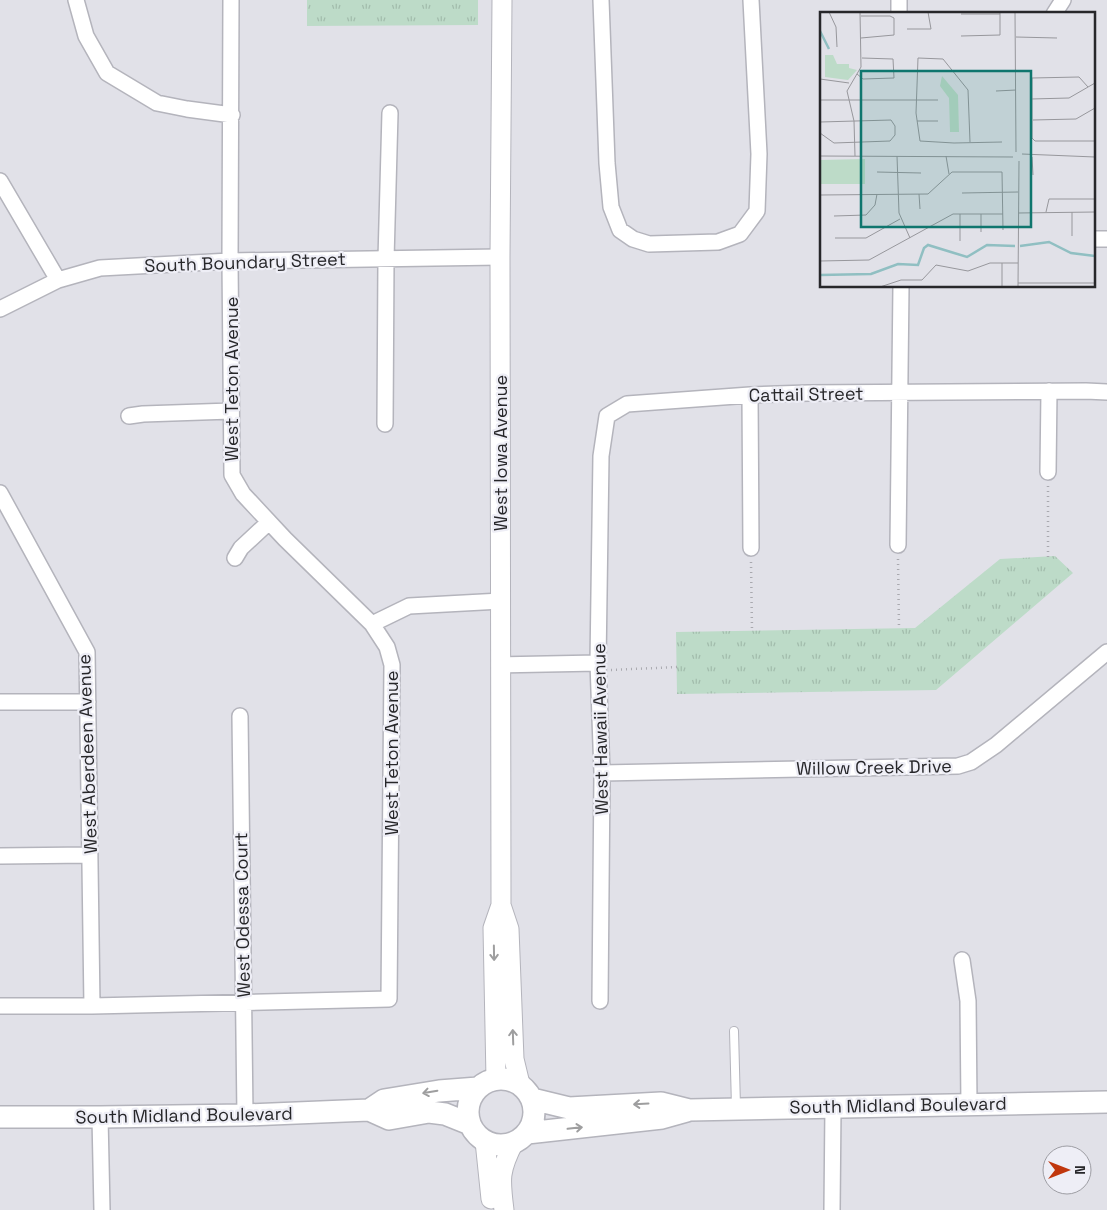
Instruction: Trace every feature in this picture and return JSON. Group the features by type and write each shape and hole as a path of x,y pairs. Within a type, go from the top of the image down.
{"main road":[{"path":"511,1080 526,1092 534,1112 532,1124 520,1138 507,1145 496,1145 485,1141 476,1134 470,1124 469,1102 487,1084 511,1080"},
{"name":"South Midland Boulevard","path":"369,1110 384,1100 487,1084"},
{"name":"South Midland Boulevard","path":"526,1092 569,1108 661,1103 689,1110 1107,1102"},
{"name":"South Midland Boulevard","path":"0,1117 245,1115 369,1110 389,1119 429,1112 445,1114 470,1124"},
{"name":"South Midland Boulevard","path":"520,1138 662,1118 689,1110"}],"street":[{"path":"76,0 86,36 107,73 157,103 232,115"},
{"name":"West Teton Avenue","path":"0,1006 92,1006 388,999 392,665 388,647 372,624 243,494 232,474 230,261 232,0"},
{"name":"West Iowa Avenue","path":"502,0 500,257 501,905 509,929 514,1059 526,1092"},
{"path":"601,0 607,163 611,207 620,230 633,239 650,244 718,242 740,234 757,211 759,154 751,0"},
{"path":"1055,12 1063,0"},
{"path":"385,424 386,258 390,113"},
{"path":"0,181 58,280"},
{"path":"1094,239 1107,239"},
{"name":"South Boundary Street","path":"0,309 58,280 100,268 230,261 500,257"},
{"path":"898,545 901,288"},
{"path":"1048,472 1049,391"},
{"name":"Cattail Street","path":"601,456 607,416 627,404 750,395 901,392 1107,392"},
{"path":"750,395 751,548"},
{"path":"129,416 231,411"},
{"name":"West Hawaii Avenue","path":"600,1001 602,773 598,667 601,456"},
{"name":"West Aberdeen Avenue","path":"0,493 5,516 87,652 92,1006"},
{"path":"236,558 241,548 269,522"},
{"path":"372,624 409,606 500,600"},
{"name":"Willow Creek Drive","path":"602,773 958,766 971,762 996,744 1107,652"},
{"path":"500,665 598,667"},
{"path":"0,702 88,702"},
{"name":"West Odessa Court","path":"240,716 242,1003 245,1115"},
{"path":"0,856 90,855"},
{"name":"West Iowa Avenue","path":"487,1084 493,928 501,905"},
{"path":"962,960 968,1001 969,1104"},
{"path":"832,1210 833,1107"},
{"path":"100,1117 102,1210"},
{"path":"504,1210 500,1182 503,1162 520,1138"},
{"path":"485,1141 492,1210"}],"lane":[{"path":"734,1031 736,1109"}],"path":[{"path":"1048,472 1048,557"},
{"path":"898,545 899,628"},
{"path":"751,548 752,631"},
{"path":"598,667 677,668"}],"green space":[{"path":"307,0 478,0 478,25 307,26"},
{"path":"1055,556 1073,573 936,690 677,694 676,632 915,628 1000,559"}]}
